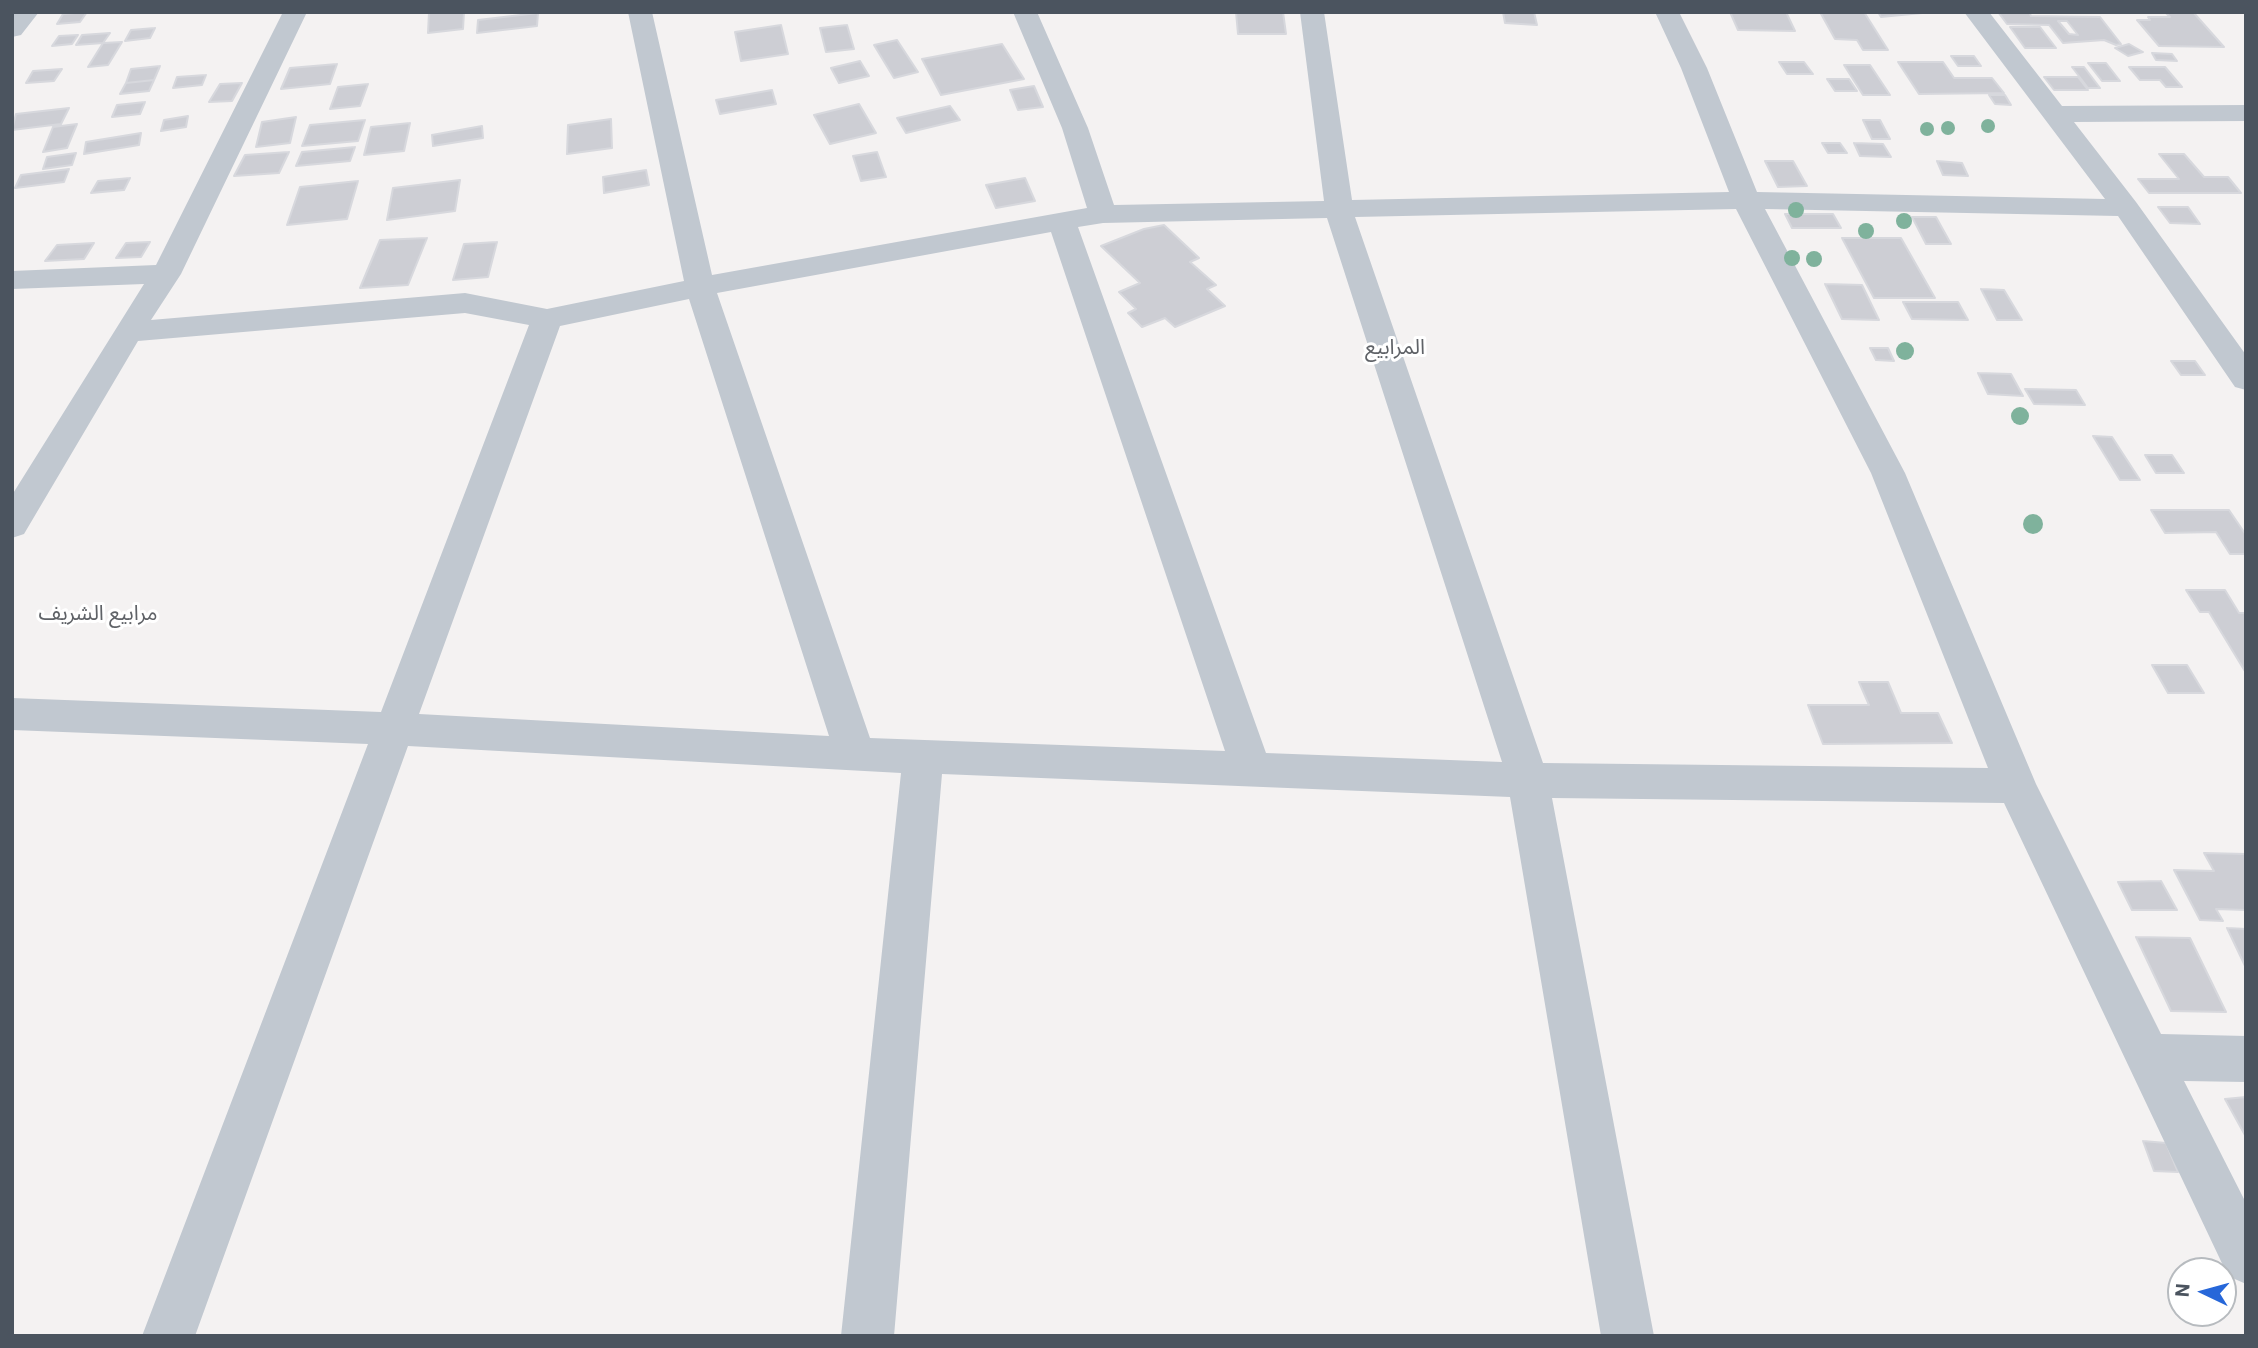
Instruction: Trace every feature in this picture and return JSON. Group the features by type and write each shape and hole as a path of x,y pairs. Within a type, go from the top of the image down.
{"street":[{"path":"12,30 27,12"},
{"path":"12,525 128,331 166,274 295,12"},
{"path":"640,12 700,287 855,754"},
{"path":"1025,12 1075,128 1103,214"},
{"path":"1312,12 1339,211 1528,780 1628,1336"},
{"path":"1667,12 1694,68 1746,200 1888,472 2016,786 2246,1258"},
{"path":"1976,12 2126,208 2244,376"},
{"path":"2052,114 2246,113"},
{"path":"128,331 465,303 547,319 700,287 1103,214 1339,211 1746,200 2126,208"},
{"path":"1061,220 1251,768"},
{"path":"12,280 166,274"},
{"path":"168,1336 547,319"},
{"path":"12,713 392,729 855,754 1528,780 2016,786"},
{"path":"867,1336 923,757"},
{"path":"2150,1057 2246,1059"}],"building":[{"path":"87,12 80,22 57,24 63,14"},
{"path":"429,12 464,12 463,29 428,33"},
{"path":"1236,12 1283,12 1286,34 1238,34"},
{"path":"1503,12 1534,12 1537,25 1505,23"},
{"path":"1730,12 1786,12 1795,31 1738,30"},
{"path":"1820,12 1864,12 1888,50 1863,50 1857,40 1835,39"},
{"path":"1878,12 1922,12 1922,13 1881,17"},
{"path":"1998,12 2029,12 2031,16 2100,17 2121,44 2116,45 2104,40 2063,43 2049,25 2007,24","holes":["2058,21 2067,21 2078,35 2069,34"]},
{"path":"2165,12 2193,12 2224,47 2159,46 2137,20 2170,17"},
{"path":"538,13 537,26 477,33 478,20"},
{"path":"781,25 788,54 741,61 735,32"},
{"path":"847,25 854,49 826,52 820,28"},
{"path":"2010,27 2040,27 2056,48 2025,48"},
{"path":"155,28 150,38 125,41 131,30"},
{"path":"110,33 103,43 76,45 82,35"},
{"path":"78,35 72,44 52,46 59,36"},
{"path":"897,40 918,72 894,78 874,45"},
{"path":"122,42 108,65 88,67 103,43"},
{"path":"1002,44 1024,79 941,95 922,59"},
{"path":"2129,44 2143,52 2128,56 2115,48"},
{"path":"2152,53 2172,54 2177,61 2156,60"},
{"path":"1951,56 1974,56 1981,66 1958,66"},
{"path":"860,61 869,76 839,83 831,68"},
{"path":"1779,62 1804,62 1813,74 1787,74"},
{"path":"1898,62 1943,62 1954,78 1992,78 2004,93 1919,94"},
{"path":"2088,63 2106,63 2120,81 2102,81"},
{"path":"337,64 330,84 281,89 290,68"},
{"path":"1844,65 1870,65 1890,95 1863,95"},
{"path":"160,66 154,80 126,83 131,69"},
{"path":"2072,67 2084,67 2100,88 2088,88"},
{"path":"2129,67 2165,67 2182,87 2166,87 2160,80 2140,80"},
{"path":"62,69 54,81 26,83 33,71"},
{"path":"206,75 202,85 173,88 177,77"},
{"path":"2044,77 2078,77 2088,90 2054,90"},
{"path":"1827,79 1849,79 1857,91 1835,91"},
{"path":"154,80 149,91 120,94 126,83"},
{"path":"242,83 232,101 209,102 220,84"},
{"path":"368,84 360,106 330,109 338,87"},
{"path":"1034,86 1043,107 1018,110 1010,90"},
{"path":"772,90 776,104 720,114 716,100"},
{"path":"1989,95 2005,95 2011,105 1995,104"},
{"path":"145,102 140,114 112,117 117,105"},
{"path":"859,104 876,133 830,144 814,115"},
{"path":"950,106 960,120 906,133 897,118"},
{"path":"69,108 61,124 12,130 16,114"},
{"path":"188,116 186,127 161,131 164,120"},
{"path":"296,117 290,143 256,147 262,122"},
{"path":"611,119 612,148 567,154 568,125"},
{"path":"365,120 358,141 302,146 310,125"},
{"path":"1863,120 1880,120 1890,139 1872,139"},
{"path":"410,123 404,151 364,155 371,127"},
{"path":"77,124 67,148 43,152 53,127"},
{"path":"482,126 483,138 433,146 432,135"},
{"path":"141,133 139,145 84,154 86,142"},
{"path":"1822,143 1840,143 1847,153 1828,153"},
{"path":"1854,143 1883,144 1891,157 1860,156"},
{"path":"355,147 350,161 296,166 302,152"},
{"path":"289,152 279,173 234,176 245,155"},
{"path":"877,152 886,177 861,181 853,156"},
{"path":"76,153 72,165 43,169 47,157"},
{"path":"2159,154 2184,154 2204,177 2228,177 2241,193 2149,193 2138,179 2179,179"},
{"path":"1765,161 1793,161 1807,186 1778,187"},
{"path":"1937,161 1962,163 1968,176 1943,175"},
{"path":"69,169 64,182 15,188 21,175"},
{"path":"646,170 649,185 604,193 603,177"},
{"path":"130,178 124,190 91,193 98,181"},
{"path":"1025,178 1035,201 996,208 986,185"},
{"path":"460,180 455,211 387,220 393,188"},
{"path":"358,181 347,219 287,225 300,187"},
{"path":"2158,207 2188,207 2200,224 2170,223"},
{"path":"1785,214 1833,214 1841,228 1792,228"},
{"path":"1912,217 1936,217 1951,244 1926,244"},
{"path":"1164,225 1199,258 1190,262 1216,285 1207,289 1225,306 1175,327 1165,318 1142,327 1128,313 1136,309 1119,292 1140,283 1101,246 1144,229"},
{"path":"427,238 408,285 360,288 380,240"},
{"path":"1842,238 1901,238 1935,298 1874,298"},
{"path":"150,242 141,257 116,258 126,243"},
{"path":"497,242 488,277 453,280 464,244"},
{"path":"94,243 84,259 45,261 57,245"},
{"path":"1825,284 1862,285 1879,320 1842,319"},
{"path":"1981,289 2004,290 2022,320 1997,320"},
{"path":"1903,302 1958,302 1968,320 1912,319"},
{"path":"1870,348 1888,348 1894,361 1876,360"},
{"path":"2171,361 2195,361 2205,375 2181,375"},
{"path":"1978,373 2011,374 2023,396 1988,394"},
{"path":"2025,389 2076,390 2085,405 2034,404"},
{"path":"2093,436 2112,437 2140,480 2120,480"},
{"path":"2145,455 2172,455 2184,473 2156,473"},
{"path":"2151,510 2229,510 2246,535 2246,554 2230,554 2216,532 2165,533"},
{"path":"2186,590 2225,590 2239,613 2246,613 2246,673 2209,612 2200,612"},
{"path":"2152,665 2187,665 2204,693 2168,693"},
{"path":"1859,682 1888,682 1901,713 1938,713 1952,743 1823,744 1808,705 1869,705"},
{"path":"2204,853 2246,854 2246,910 2216,909 2223,921 2200,920 2174,870 2214,871"},
{"path":"2161,881 2177,910 2132,910 2118,882"},
{"path":"2227,928 2246,929 2246,968"},
{"path":"2136,937 2190,938 2226,1012 2171,1011"},
{"path":"2246,1097 2246,1137 2225,1099"},
{"path":"2143,1141 2166,1143 2178,1172 2154,1171"}],"district":[{"name":"المرابيع","path":"1395,349"},
{"name":"مرابيع الشريف","path":"98,615"}]}
